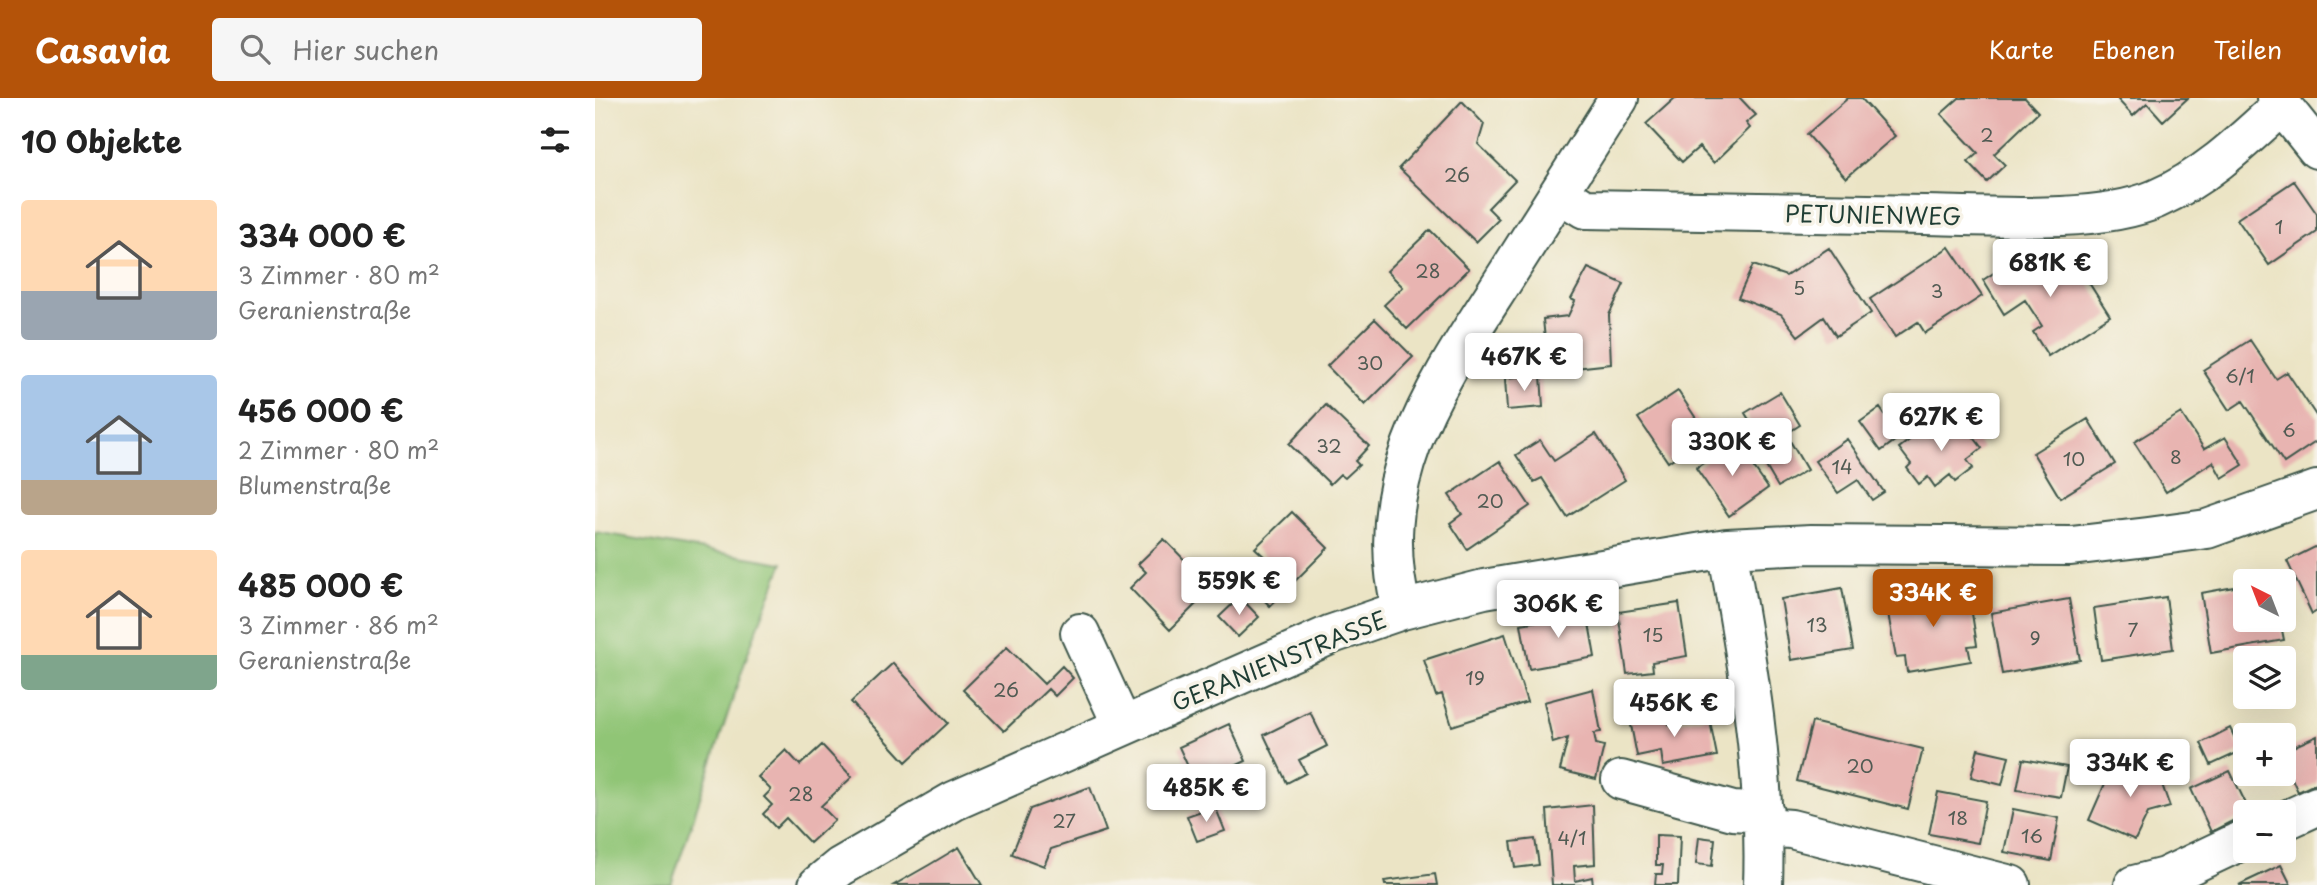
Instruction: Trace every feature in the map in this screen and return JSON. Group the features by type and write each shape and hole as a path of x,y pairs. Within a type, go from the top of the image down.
{"street":[{"path":"1402,610 1393,578 1391,524 1406,454 1440,379 1619,98"},
{"path":"2279,101 2317,149"},
{"name":"PETUNIENWEG","path":"1559,193 1585,209 2038,216 2123,209 2154,200 2198,176 2228,155 2279,101"},
{"name":"GERANIENSTRASSE","path":"818,885 840,867 954,801 1332,634 1402,610 1484,589 1727,548 1811,544 2071,546 2207,529 2317,490"},
{"path":"1727,548 1752,685 1764,820 1763,885"},
{"path":"1080,633 1122,725"},
{"path":"1621,780 1812,834 2011,885"},
{"path":"2296,816 2317,806"},
{"path":"2134,885 2165,877 2233,845"}],"green space":[{"path":"595,532 783,563 750,647 671,885 595,885"}],"building":[{"path":"1675,98 1740,98 1756,115 1746,123 1750,128 1714,163 1699,147 1682,162 1646,124"},
{"path":"1848,98 1861,98 1895,136 1846,178 1807,134"},
{"path":"1959,98 2025,98 2038,112 1994,154 2005,165 1987,182 1968,162 1978,153 1941,114"},
{"path":"2188,98 2163,121 2147,103 2133,116 2118,100"},
{"path":"1462,101 1484,124 1478,144 1515,180 1488,208 1499,219 1476,242 1399,168"},
{"path":"2294,181 2317,214 2317,232 2269,265 2237,219"},
{"path":"1430,230 1469,269 1407,329 1384,305 1403,287 1387,271"},
{"path":"1949,247 1982,296 1925,333 1918,322 1895,337 1870,299"},
{"path":"1829,248 1871,313 1836,336 1824,317 1798,336 1781,314 1738,298 1753,265 1786,276"},
{"path":"2070,253 2110,316 2048,356 2033,332 2042,326 2025,300 2004,314 1983,280 2020,256 2033,277"},
{"path":"1588,268 1624,284 1609,315 1611,364 1548,371 1543,319 1568,316 1575,301 1571,299"},
{"path":"1375,319 1413,357 1365,405 1327,366"},
{"path":"2250,340 2276,379 2287,372 2317,417 2317,441 2284,463 2243,401 2229,410 2203,370"},
{"path":"1541,375 1543,407 1507,410 1505,378"},
{"path":"1678,391 1707,435 1668,462 1638,418"},
{"path":"1780,392 1800,425 1786,434 1807,470 1778,487 1757,451 1765,446 1745,413"},
{"path":"1326,405 1369,446 1355,461 1359,465 1345,478 1340,474 1330,484 1289,444"},
{"path":"1880,408 1900,437 1881,451 1860,422"},
{"path":"2181,413 2204,449 2225,437 2243,465 2222,478 2213,462 2166,492 2134,442"},
{"path":"1957,415 1982,448 1967,460 1973,468 1955,482 1950,475 1935,487 1928,477 1919,484 1907,468 1911,464 1899,448 1924,429 1929,436"},
{"path":"2088,419 2115,464 2060,498 2033,453"},
{"path":"1596,434 1625,480 1567,517 1542,478 1534,482 1516,455 1540,440 1554,461"},
{"path":"1847,439 1884,492 1872,500 1858,480 1838,493 1815,461"},
{"path":"1735,441 1768,488 1729,516 1696,468"},
{"path":"1500,461 1530,506 1467,549 1450,523 1462,514 1449,495"},
{"path":"1292,512 1328,548 1270,606 1245,581 1267,559 1255,548"},
{"path":"1164,539 1212,588 1170,630 1130,588 1146,572 1138,564"},
{"path":"2317,546 2317,611 2312,614 2296,580 2296,569 2291,569 2287,561"},
{"path":"2233,587 2233,632 2282,632 2284,640 2233,646 2233,649 2211,653 2201,593"},
{"path":"1842,588 1853,650 1791,660 1781,599"},
{"path":"1968,588 1977,645 1968,646 1971,661 1907,672 1905,657 1896,658 1886,602"},
{"path":"1240,597 1259,617 1238,637 1219,617"},
{"path":"2166,597 2173,649 2101,660 2094,608"},
{"path":"2069,599 2080,660 2002,674 1991,613"},
{"path":"1679,603 1687,656 1652,662 1653,671 1627,674 1618,612"},
{"path":"1587,612 1595,657 1529,669 1521,624"},
{"path":"1505,634 1527,702 1452,726 1442,694 1436,696 1424,660"},
{"path":"1007,647 1044,684 1062,666 1073,678 1055,696 1048,689 1004,731 963,690"},
{"path":"893,663 948,723 906,762 851,702"},
{"path":"1593,689 1601,732 1594,733 1596,744 1604,746 1596,779 1560,770 1568,738 1553,743 1544,702"},
{"path":"1310,712 1327,746 1299,760 1306,773 1287,783 1264,735"},
{"path":"1667,713 1669,724 1709,716 1717,756 1663,766 1661,751 1637,756 1630,720"},
{"path":"1812,722 1923,749 1908,809 1797,781"},
{"path":"1229,724 1246,761 1196,784 1179,747"},
{"path":"2230,728 2233,734 2233,755 2211,765 2201,743"},
{"path":"2317,736 2317,783 2298,792 2295,786 2296,746"},
{"path":"822,745 852,777 821,806 835,820 810,843 786,818 776,828 763,814 772,805 764,797 771,790 758,777 786,750 800,765"},
{"path":"1978,749 2009,756 2002,785 1971,777"},
{"path":"2023,759 2067,767 2061,797 2017,790"},
{"path":"2153,759 2170,807 2148,813 2135,840 2089,820 2110,772"},
{"path":"2230,771 2233,786 2237,786 2244,800 2233,800 2233,821 2211,832 2191,789"},
{"path":"1090,787 1106,831 1051,849 1044,866 1012,854 1030,809"},
{"path":"1938,792 1986,801 1978,843 1929,834"},
{"path":"1593,805 1595,864 1574,866 1575,881 1592,877 1593,885 1552,885 1547,810"},
{"path":"1215,806 1225,831 1197,841 1187,816"},
{"path":"2013,809 2059,818 2051,861 2004,852"},
{"path":"1656,835 1680,836 1678,885 1655,885 1656,874 1662,874 1663,865 1656,865"},
{"path":"1699,837 1715,839 1712,866 1696,864"},
{"path":"1535,839 1539,865 1515,868 1511,842"},
{"path":"959,847 982,885 894,885 929,865"},
{"path":"2281,865 2291,885 2239,885 2245,882"},
{"path":"1435,874 1437,885 1385,885 1384,881"}]}
